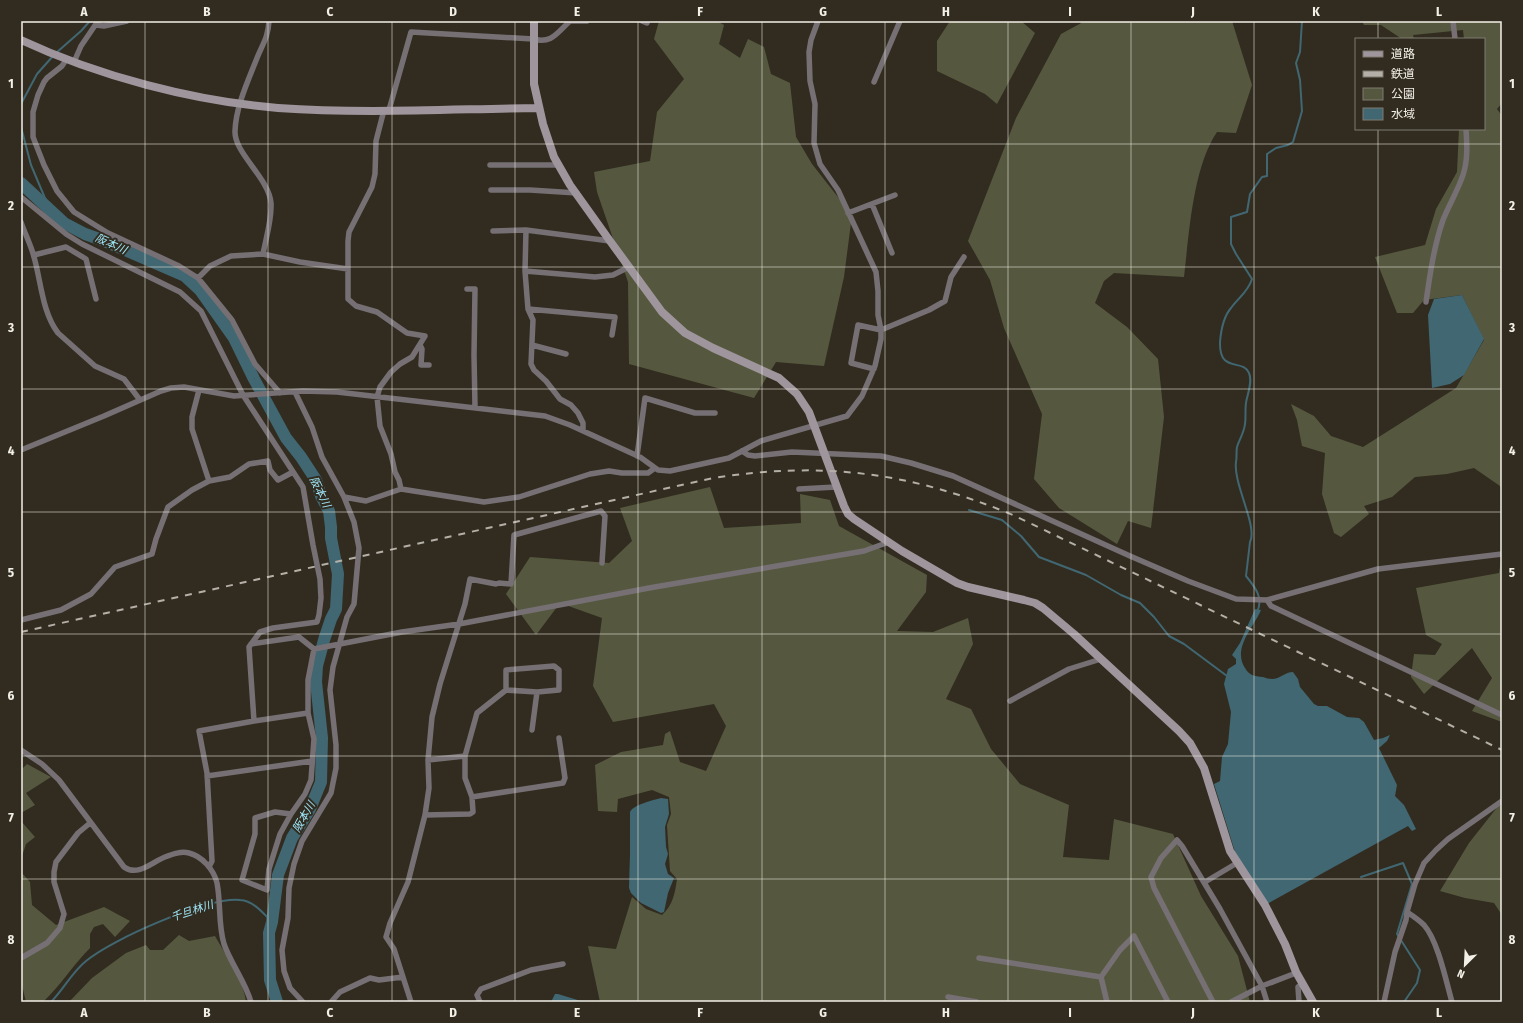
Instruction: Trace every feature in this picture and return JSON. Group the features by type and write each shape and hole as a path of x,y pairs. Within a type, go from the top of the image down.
{"street":[{"path":"127,21 104,26 97,23 81,46 44,82 33,112 33,137 44,165 57,191 74,212 101,229 179,266 198,278 232,320 255,364 280,393"},
{"path":"263,254 271,202 266,187 236,140 234,131 240,103 257,57 268,34 269,21"},
{"path":"534,21 534,84 539,108 554,157 610,241 662,312 685,333 713,348 772,374 792,387 804,402 809,412 835,484 848,514 862,525 928,567 962,586 1024,600 1035,603 1043,608 1179,731 1190,743 1204,768 1230,851 1269,912 1285,944 1296,973 1313,1002"},
{"path":"401,489 400,480 395,472 391,454 380,426 377,397 380,388 391,372 400,364 412,357 425,336 407,333 377,312 356,306 348,299 348,241 349,232 372,187 375,174 376,141 411,32 533,39 543,41 552,38 570,21 587,21"},
{"path":"21,450 161,391 177,387 234,396 324,391 544,416 583,431 646,460 655,468 664,472 729,458 761,441 847,416 862,396 874,369 881,340 881,330 878,315 876,272 838,190 820,164 814,143 815,104 810,81 809,52 811,40 818,21"},
{"path":"874,82 900,21"},
{"path":"1453,21 1455,38"},
{"path":"21,40 45,52 67,60 163,89 201,97 276,108 309,110 387,110 539,108"},
{"path":"1426,302 1437,240 1443,220 1463,174 1467,152 1466,130"},
{"path":"490,165 558,165"},
{"path":"491,190 530,190 577,193"},
{"path":"848,213 895,195"},
{"path":"21,197 60,229 82,244 172,287 188,298 202,311 246,395 303,488 320,579 320,615 317,622 274,628 260,632 249,647 254,721"},
{"path":"872,204 892,253"},
{"path":"21,222 34,255 49,317 58,333 94,366 124,379 140,400"},
{"path":"493,231 526,230 610,241"},
{"path":"526,230 525,271 528,309 533,320 531,364 534,370 546,381 560,399 571,405 578,413 583,423 583,431"},
{"path":"34,255 66,246 86,259 96,299"},
{"path":"198,278 210,266 231,256 263,254 300,262 348,269"},
{"path":"874,369 851,363 858,325 881,330 929,310 944,301 951,277 964,257"},
{"path":"525,271 595,277 613,275 629,267"},
{"path":"467,289 475,290 475,407"},
{"path":"528,309 615,317 612,335"},
{"path":"420,345 422,349 421,364 429,365"},
{"path":"532,345 566,354"},
{"path":"199,390 192,417 192,429 209,481"},
{"path":"295,392 312,428 322,457 344,497 354,522 359,548 354,604 347,617 339,645 333,667 330,690 336,745 336,768 331,793 302,841 294,864 289,888 288,918 282,950 284,971 290,988 303,1002"},
{"path":"637,456 645,398 696,413 715,413"},
{"path":"742,451 748,455 755,456 792,452 881,456 911,463 953,476 1130,556 1188,581 1236,599 1267,600 1378,569 1502,554"},
{"path":"21,620 61,610 91,594 115,568 152,554 168,507 192,490 209,481 230,476 249,464 268,461 270,470 278,480 294,472"},
{"path":"344,497 366,501 401,489 484,502 519,497 590,474 609,471 622,473 648,473 655,468"},
{"path":"799,489 835,484"},
{"path":"411,1002 394,949 386,937 390,922 408,882 425,815 432,717 459,624 470,579 496,584 511,584 514,535 601,511 605,516 602,563"},
{"path":"251,644 298,637 314,649 402,632 459,624 649,588 864,551 889,542"},
{"path":"1267,600 1271,606 1278,610 1502,715"},
{"path":"291,814 275,812 255,818 255,834 242,880 267,890 270,870 280,834 291,814 305,794 311,780 314,739 308,713 308,680 314,649"},
{"path":"1010,701 1069,669 1101,659"},
{"path":"425,815 470,814 473,812 472,797 465,778 465,756 478,713 506,690 537,692 559,690 559,670 554,666 506,670 506,690"},
{"path":"532,730 537,692"},
{"path":"209,867 212,861 207,776 199,731 308,713"},
{"path":"472,797 563,783 565,778 559,738"},
{"path":"21,750 42,764 59,780 90,823 124,867 128,870 134,871 142,869 176,853 190,853 201,858 215,876 225,945 251,1002"},
{"path":"428,760 465,756"},
{"path":"207,776 312,761"},
{"path":"1384,1002 1397,946 1406,920 1415,884 1424,863 1448,839 1502,801"},
{"path":"21,958 46,943 60,928 64,914 54,882 56,862 78,833 90,823"},
{"path":"1213,1002 1154,888 1151,877 1161,858 1177,840 1205,882 1262,986 1267,1002"},
{"path":"1205,882 1237,863"},
{"path":"1407,912 1425,926 1433,940 1452,1002"},
{"path":"1107,1002 1101,977 1120,950 1134,936 1168,1002"},
{"path":"979,958 1101,977"},
{"path":"480,1002 477,995 481,989 531,970 563,964"},
{"path":"1231,1002 1262,986 1296,973"},
{"path":"331,1002 340,992 370,978 379,980 403,977"},
{"path":"1299,1002 1298,987 1302,984"},
{"path":"948,997 977,1002"}],"green space":[{"path":"659,21 717,21 724,25 719,44 740,58 748,39 764,47 771,74 790,83 796,137 812,164 852,215 844,277 824,366 776,362 754,398 629,364 628,282 597,192 594,172 650,161 657,112 684,79 654,39"},
{"path":"950,21 1021,21 1035,33 997,104 985,94 937,71 937,41"},
{"path":"1085,21 1232,21 1252,85 1236,133 1217,132 1202,163 1190,221 1184,277 1114,273 1104,281 1095,303 1127,327 1158,359 1164,417 1151,528 1128,521 1117,544 1059,508 1034,479 1042,414 1004,328 990,280 968,241 1016,118 1061,34"},
{"path":"1362,21 1502,21 1502,103 1497,109 1502,116 1502,491 1500,486 1474,468 1447,474 1415,477 1392,497 1364,506 1369,514 1341,537 1334,533 1322,494 1325,453 1302,446 1297,420 1291,404 1314,416 1331,436 1363,447 1456,388 1484,340 1462,295 1424,300 1413,313 1397,313 1375,257 1425,245 1436,209 1457,172 1459,130 1485,130 1485,38 1464,38 1463,30 1413,35 1414,38 1400,38 1381,25 1364,25"},
{"path":"710,487 724,528 801,523 800,494 830,500 839,526 927,575 926,592 897,631 933,632 968,618 973,644 946,699 971,709 991,749 1020,784 1069,805 1063,857 1109,860 1114,819 1173,834 1201,896 1238,956 1250,1002 600,1002 588,946 616,949 632,897 646,909 662,915 671,903 677,879 670,871 667,825 671,814 669,797 652,790 618,799 617,812 598,811 595,765 621,752 663,745 665,734 670,731 680,762 706,771 726,726 714,704 613,722 593,686 602,618 560,603 536,635 506,594 530,557 609,563 632,541 620,508"},
{"path":"1502,554 1502,722 1472,711 1492,678 1472,648 1424,694 1411,677 1414,654 1435,655 1442,644 1426,635 1416,588 1499,573"},
{"path":"27,764 51,777 26,793 35,805 21,813 21,770"},
{"path":"1499,805 1502,807 1502,915 1494,903 1465,898 1440,891 1469,843"},
{"path":"21,821 35,837 26,844 21,859"},
{"path":"21,872 30,882 32,905 56,925 104,907 130,921 115,937 103,924 94,927 90,934 90,948 56,989 43,1002 26,1002 21,981"},
{"path":"179,935 189,941 215,936 238,977 246,1002 69,1002 92,978 126,953 146,945 150,950 163,950"}],"water":[{"path":"1462,295 1484,339 1464,375 1450,384 1432,388 1428,315 1434,299"},
{"path":"1255,609 1261,610 1246,638 1241,653 1242,660 1247,671 1252,675 1272,679 1293,672 1298,679 1300,687 1314,704 1318,706 1327,706 1347,717 1359,718 1364,722 1374,740 1390,735 1387,741 1379,748 1397,785 1395,796 1404,805 1416,829 1412,831 1408,826 1267,904 1235,852 1214,784 1220,781 1222,757 1228,744 1231,712 1224,684 1228,669 1236,664 1236,659 1232,655 1240,643"},
{"path":"661,798 668,799 669,814 665,827 666,847 668,854 665,864 668,874 674,878 668,893 664,912 661,913 641,903 631,893 629,888 630,812 639,805"},
{"path":"555,994 558,994 584,1002 551,1002"}],"waterway":[{"path":"56,53 90,21"},
{"path":"1257,612 1260,602 1258,593 1246,576 1252,535 1251,526 1236,471 1237,449 1243,433 1250,377 1249,373 1242,366 1227,362 1223,358 1220,342 1226,315 1246,291 1252,279 1231,244 1231,217 1247,212 1250,194 1262,177 1267,176 1267,154 1276,148 1293,142 1302,111 1300,80 1296,63 1300,52 1302,21"},
{"path":"21,104 37,74 53,56"},
{"path":"21,127 31,165 50,210"},
{"name":"阪本川","path":"21,183 64,223 85,234 185,276 200,290 234,338 286,438 316,480 321,496 329,511 331,538 338,574 336,609 331,619 317,666 316,682 322,738 321,782 310,809 292,838 278,875 272,922 269,933 270,980 277,1002"},
{"path":"969,510 1002,520 1021,536 1039,557 1086,575 1121,595 1140,603 1154,617 1169,636 1184,644 1227,676"},
{"path":"1361,877 1403,863 1412,884 1397,934 1420,970 1417,983 1404,1002"},
{"name":"千旦林川","path":"51,1002 81,965 99,952 138,931 184,912 206,905 240,900 254,905 272,922"}],"railway":[{"path":"21,632 713,478 753,473 829,471 866,474 902,480 975,500 1013,515 1502,750"}]}
